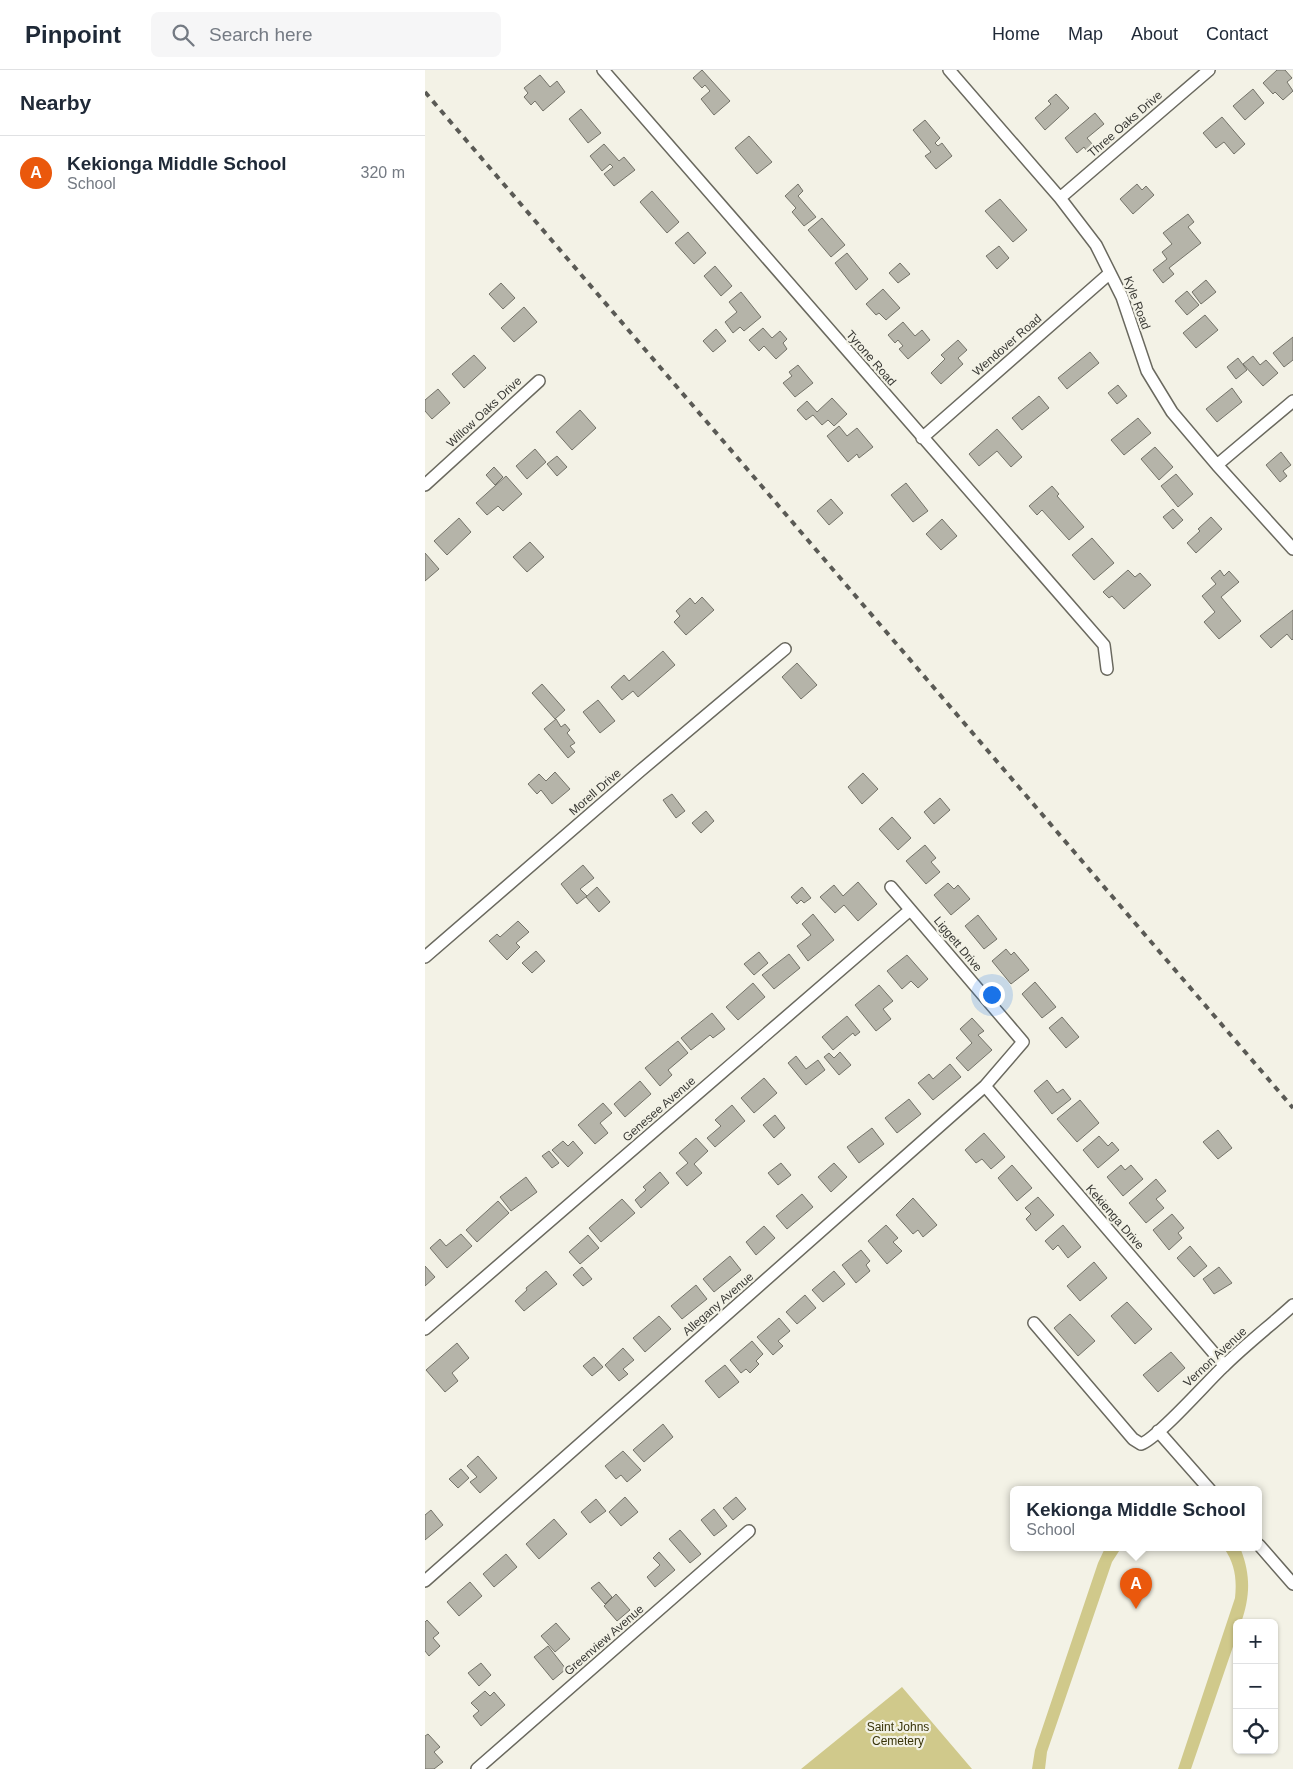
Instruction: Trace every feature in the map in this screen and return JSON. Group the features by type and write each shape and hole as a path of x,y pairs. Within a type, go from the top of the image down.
{"street":[{"name":"Tyrone Road","path":"603,70 1104,645 1107,669"},
{"name":"Kyle Road","path":"949,70 1060,198 1096,246 1122,297 1147,371 1172,412 1293,549"},
{"name":"Three Oaks Drive","path":"1060,198 1209,70"},
{"name":"Wendover Road","path":"922,438 1111,273"},
{"name":"Willow Oaks Drive","path":"425,485 539,381"},
{"path":"1217,465 1293,401"},
{"name":"Morell Drive","path":"425,957 785,648"},
{"name":"Liggett Drive","path":"891,887 1023,1042"},
{"name":"Genesee Avenue","path":"425,1329 910,910"},
{"name":"Allegany Avenue","path":"425,1581 985,1086 1023,1042"},
{"name":"Kekienga Drive","path":"985,1086 1224,1365"},
{"name":"Vernon Avenue","path":"1034,1323 1133,1440 1141,1444 1158,1431 1224,1365 1293,1306"},
{"path":"1158,1431 1206,1486"},
{"name":"Greenview Avenue","path":"477,1769 749,1531"},
{"path":"1262,1548 1293,1584"}],"green space":[{"path":"1104,1551 1119,1551 1112,1562 1047,1752 1045,1769 1032,1769 1035,1750"},
{"path":"1226,1551 1241,1551 1248,1578 1248,1595 1242,1619 1233,1619 1233,1647 1191,1769 1178,1769 1235,1598 1236,1584 1231,1560"},
{"name":"Saint Johns Cemetery","path":"902,1687 972,1769 801,1769"}],"building":[{"path":"702,70 730,101 714,115 701,99 710,91 705,85 702,88 693,78"},
{"path":"1277,70 1285,70 1292,78 1287,82 1293,91 1283,100 1275,92 1273,94 1263,83"},
{"path":"540,75 550,87 557,81 565,92 543,111 535,101 531,105 524,97 528,93 524,88"},
{"path":"1253,89 1264,103 1245,120 1233,106"},
{"path":"1056,94 1069,108 1045,130 1035,118 1051,104 1048,101"},
{"path":"581,109 601,133 588,143 569,119"},
{"path":"1095,113 1104,124 1087,138 1093,145 1086,150 1084,147 1077,153 1065,138"},
{"path":"1222,117 1245,144 1234,154 1224,142 1216,148 1203,133"},
{"path":"925,120 940,138 935,143 938,146 942,143 952,156 936,169 925,156 931,152 913,130"},
{"path":"749,136 772,162 757,174 735,148"},
{"path":"604,144 619,161 624,157 635,170 614,186 604,174 613,167 610,164 602,171 590,156"},
{"path":"798,184 803,191 798,196 816,217 804,226 792,212 796,208 785,196"},
{"path":"1137,184 1142,190 1146,186 1154,195 1133,214 1120,199"},
{"path":"652,191 679,222 667,233 640,202"},
{"path":"1000,199 1027,230 1013,242 985,211"},
{"path":"1188,214 1194,222 1188,227 1201,243 1169,268 1174,274 1163,283 1153,270 1167,259 1162,252 1172,244 1163,233"},
{"path":"822,218 845,245 831,257 808,230"},
{"path":"688,232 706,253 694,264 675,243"},
{"path":"999,246 1009,258 997,269 986,256"},
{"path":"847,253 868,279 856,290 835,263"},
{"path":"900,263 910,274 898,283 889,273"},
{"path":"715,266 732,286 721,296 704,276"},
{"path":"1206,280 1216,292 1201,304 1192,292"},
{"path":"501,283 515,298 503,309 489,294"},
{"path":"883,289 900,308 886,320 879,313 876,315 866,304"},
{"path":"1187,291 1199,305 1187,315 1175,301"},
{"path":"741,292 761,317 744,331 740,327 733,333 725,322 737,312 729,302"},
{"path":"524,307 537,322 514,342 501,328"},
{"path":"1205,315 1218,330 1196,348 1183,333"},
{"path":"903,322 915,336 922,330 930,340 908,359 899,349 903,346 898,340 895,343 888,335"},
{"path":"763,328 772,338 780,331 787,339 783,343 787,349 776,359 764,346 759,351 749,340"},
{"path":"716,329 726,341 713,352 703,341"},
{"path":"1293,337 1293,360 1284,367 1273,353"},
{"path":"958,340 967,350 958,358 963,364 941,384 931,373 945,359 941,355"},
{"path":"1090,352 1099,363 1067,389 1058,378"},
{"path":"474,355 486,368 464,388 452,374"},
{"path":"1253,356 1260,365 1266,360 1278,373 1263,386 1243,364"},
{"path":"1238,358 1247,370 1236,379 1227,367"},
{"path":"798,365 813,383 795,397 783,383 792,376 789,372"},
{"path":"1118,385 1127,396 1117,404 1108,393"},
{"path":"1232,388 1242,402 1217,422 1206,409"},
{"path":"438,389 450,403 432,419 425,411 425,400"},
{"path":"1039,396 1049,408 1022,430 1012,418"},
{"path":"832,398 847,414 834,426 828,420 822,425 813,415 806,420 797,410 807,401 817,412"},
{"path":"580,410 596,428 572,450 556,432"},
{"path":"1138,418 1151,433 1124,455 1111,440"},
{"path":"839,426 847,436 857,428 873,447 859,458 857,454 848,462 827,436"},
{"path":"997,429 1022,457 1011,467 997,451 979,466 969,454"},
{"path":"1155,447 1173,467 1159,480 1141,459"},
{"path":"535,449 546,462 527,479 516,466"},
{"path":"1281,452 1291,465 1283,471 1287,476 1280,482 1266,465"},
{"path":"557,456 567,467 557,476 547,464"},
{"path":"494,467 503,477 495,485 486,475"},
{"path":"1176,474 1193,494 1178,507 1161,486"},
{"path":"506,476 522,494 503,511 498,506 487,515 476,503"},
{"path":"906,483 928,511 913,522 891,495"},
{"path":"1052,486 1059,494 1057,496 1084,527 1069,540 1042,510 1037,515 1029,506"},
{"path":"831,499 843,513 829,525 817,511"},
{"path":"1173,509 1183,520 1173,529 1163,517"},
{"path":"1211,517 1222,529 1196,553 1187,543"},
{"path":"459,518 471,532 447,555 434,541"},
{"path":"942,519 957,536 941,550 926,534"},
{"path":"1092,538 1114,563 1094,580 1072,555"},
{"path":"530,542 544,557 527,572 513,557"},
{"path":"425,553 439,569 425,581"},
{"path":"1128,570 1135,577 1140,573 1151,585 1124,609 1112,596 1109,598 1103,592"},
{"path":"1220,570 1224,576 1229,571 1239,582 1221,597 1241,621 1219,639 1204,622 1215,612 1202,596 1216,584 1211,578"},
{"path":"702,597 714,610 686,635 674,622 680,616 676,611 690,598 695,604"},
{"path":"1293,610 1293,639 1287,634 1271,648 1260,636"},
{"path":"663,651 675,665 638,697 633,691 622,700 611,687 624,675 629,681"},
{"path":"797,663 817,685 801,699 782,677"},
{"path":"542,684 565,710 555,719 532,693"},
{"path":"598,700 615,721 600,733 583,712"},
{"path":"556,719 561,727 565,724 570,730 567,733 575,743 570,746 575,752 568,758 544,729"},
{"path":"555,772 570,789 552,804 541,790 537,794 528,784 539,774 546,781"},
{"path":"863,773 878,789 862,804 848,787"},
{"path":"672,794 685,811 676,818 663,800"},
{"path":"940,798 950,810 934,824 924,812"},
{"path":"706,811 714,821 701,833 692,823"},
{"path":"892,817 911,838 898,850 879,829"},
{"path":"925,845 936,858 931,862 940,872 926,884 906,861"},
{"path":"583,865 594,878 580,889 587,896 577,904 561,884"},
{"path":"858,882 877,904 858,921 844,905 835,913 820,897 834,885 843,896"},
{"path":"948,883 954,889 958,885 970,899 951,915 934,895"},
{"path":"597,887 610,902 599,912 586,897"},
{"path":"802,887 811,898 804,903 801,900 797,904 791,897"},
{"path":"813,914 834,940 808,961 797,946 811,935 802,924"},
{"path":"978,915 997,939 984,949 965,926"},
{"path":"518,921 529,932 516,943 520,947 507,960 489,941 497,934 500,937"},
{"path":"1006,949 1011,955 1014,952 1029,970 1011,984 992,961"},
{"path":"536,951 545,961 532,973 522,963"},
{"path":"759,952 768,963 754,975 744,964"},
{"path":"789,954 800,968 774,989 762,975"},
{"path":"907,955 928,979 918,988 911,981 902,989 887,971"},
{"path":"1035,982 1056,1007 1042,1018 1022,994"},
{"path":"753,983 765,997 738,1020 726,1007"},
{"path":"879,985 893,1001 883,1009 891,1019 876,1031 855,1005"},
{"path":"712,1013 725,1029 713,1038 710,1035 691,1050 681,1038"},
{"path":"847,1016 860,1032 855,1036 853,1033 833,1050 822,1037"},
{"path":"1062,1017 1079,1037 1066,1048 1049,1028"},
{"path":"972,1018 984,1031 978,1035 992,1050 968,1071 956,1058 972,1043 960,1029"},
{"path":"678,1041 688,1053 668,1070 672,1075 660,1086 645,1068"},
{"path":"840,1052 851,1065 839,1075 824,1057 829,1053 834,1058"},
{"path":"796,1056 806,1069 818,1060 825,1070 806,1085 788,1063"},
{"path":"950,1064 961,1077 933,1100 918,1083 929,1074 933,1079"},
{"path":"764,1078 777,1093 754,1113 741,1098"},
{"path":"1047,1080 1057,1093 1063,1089 1071,1099 1052,1114 1034,1091"},
{"path":"640,1081 651,1094 625,1117 614,1104"},
{"path":"909,1099 921,1114 897,1133 885,1118"},
{"path":"1080,1100 1099,1123 1077,1142 1057,1119"},
{"path":"603,1103 612,1113 600,1123 608,1133 595,1144 578,1125"},
{"path":"732,1105 745,1121 715,1147 707,1138 721,1126 715,1120"},
{"path":"775,1115 785,1128 774,1138 763,1125"},
{"path":"872,1128 884,1144 859,1163 847,1147"},
{"path":"1218,1130 1232,1148 1218,1159 1203,1142"},
{"path":"984,1133 1005,1157 991,1169 982,1159 976,1163 965,1150"},
{"path":"1099,1136 1108,1146 1112,1142 1119,1150 1098,1168 1083,1150"},
{"path":"696,1138 708,1151 694,1164 702,1173 687,1186 676,1173 688,1163 679,1153"},
{"path":"563,1141 568,1146 573,1141 583,1153 568,1167 552,1150"},
{"path":"549,1151 559,1163 552,1168 542,1156"},
{"path":"781,1163 791,1175 778,1185 768,1173"},
{"path":"834,1163 847,1177 831,1192 818,1177"},
{"path":"1012,1165 1032,1188 1017,1201 998,1178"},
{"path":"1121,1165 1125,1170 1131,1165 1143,1179 1123,1196 1107,1177"},
{"path":"660,1172 669,1183 641,1208 635,1200 646,1190 643,1187"},
{"path":"526,1177 537,1192 511,1211 500,1197"},
{"path":"1156,1179 1166,1191 1156,1199 1164,1208 1146,1223 1129,1203"},
{"path":"802,1194 813,1207 787,1229 776,1216"},
{"path":"1038,1197 1054,1215 1036,1231 1026,1219 1031,1214 1025,1208"},
{"path":"913,1198 937,1225 923,1237 918,1230 913,1234 896,1215"},
{"path":"622,1199 635,1213 601,1242 589,1228"},
{"path":"498,1201 509,1213 477,1242 466,1230"},
{"path":"1172,1214 1184,1228 1178,1233 1182,1238 1169,1250 1153,1230"},
{"path":"886,1225 898,1238 893,1242 902,1251 887,1264 868,1241"},
{"path":"1063,1225 1081,1247 1068,1258 1058,1245 1053,1250 1045,1241"},
{"path":"764,1226 775,1238 756,1255 746,1242"},
{"path":"461,1234 472,1246 447,1268 430,1248 440,1239 446,1246"},
{"path":"588,1235 599,1248 580,1264 569,1252"},
{"path":"1190,1246 1207,1266 1194,1277 1177,1258"},
{"path":"861,1250 870,1261 866,1265 870,1271 856,1283 842,1265"},
{"path":"730,1256 741,1270 714,1292 703,1279"},
{"path":"1094,1262 1107,1278 1080,1301 1067,1286"},
{"path":"425,1266 435,1277 425,1286"},
{"path":"582,1267 592,1279 583,1286 573,1275"},
{"path":"1219,1267 1232,1283 1214,1294 1203,1279"},
{"path":"546,1271 557,1284 524,1311 515,1301 527,1290 526,1288"},
{"path":"834,1271 845,1284 823,1302 812,1290"},
{"path":"696,1285 707,1299 682,1319 671,1306"},
{"path":"805,1295 816,1308 797,1324 786,1312"},
{"path":"1127,1302 1152,1329 1135,1344 1111,1316"},
{"path":"1070,1314 1095,1341 1078,1356 1054,1328"},
{"path":"659,1316 671,1329 645,1352 633,1338"},
{"path":"779,1318 790,1331 778,1341 783,1346 773,1355 757,1337"},
{"path":"752,1341 763,1354 756,1361 759,1364 750,1373 746,1369 741,1373 730,1360"},
{"path":"457,1343 469,1358 452,1373 458,1381 445,1392 426,1370"},
{"path":"623,1348 634,1360 623,1369 628,1374 619,1381 605,1365"},
{"path":"1171,1352 1185,1368 1158,1392 1143,1375"},
{"path":"594,1357 603,1367 592,1376 583,1366"},
{"path":"725,1365 739,1382 719,1398 705,1381"},
{"path":"663,1424 673,1437 644,1462 633,1450"},
{"path":"623,1451 641,1470 627,1482 621,1475 616,1479 605,1466"},
{"path":"478,1456 497,1478 480,1493 470,1482 477,1477 467,1466"},
{"path":"461,1469 469,1478 458,1488 449,1479"},
{"path":"625,1497 638,1512 621,1526 609,1512"},
{"path":"736,1497 746,1509 733,1520 723,1508"},
{"path":"596,1499 606,1511 590,1523 581,1512"},
{"path":"714,1509 727,1526 714,1536 701,1520"},
{"path":"431,1510 443,1525 425,1540 425,1515"},
{"path":"554,1519 567,1534 539,1559 526,1544"},
{"path":"680,1530 701,1554 690,1563 669,1539"},
{"path":"659,1552 675,1570 655,1587 647,1577 660,1565 653,1558"},
{"path":"506,1554 517,1567 494,1587 483,1574"},
{"path":"470,1582 482,1596 459,1616 447,1602"},
{"path":"599,1582 612,1597 605,1604 591,1588"},
{"path":"616,1594 630,1610 617,1621 604,1606"},
{"path":"427,1620 439,1633 433,1638 440,1646 429,1656 425,1651 425,1622"},
{"path":"556,1623 570,1639 555,1652 541,1636"},
{"path":"548,1646 566,1669 553,1680 534,1657"},
{"path":"481,1663 491,1675 479,1686 468,1673"},
{"path":"485,1691 490,1696 494,1692 505,1705 481,1726 473,1716 479,1711 471,1703"},
{"path":"428,1734 440,1747 434,1752 443,1762 434,1769 425,1769 425,1736"}],"railway":[{"path":"425,92 1293,1108"}],"place":[{"name":"Kekionga Middle School","path":"1136,1609"}]}
